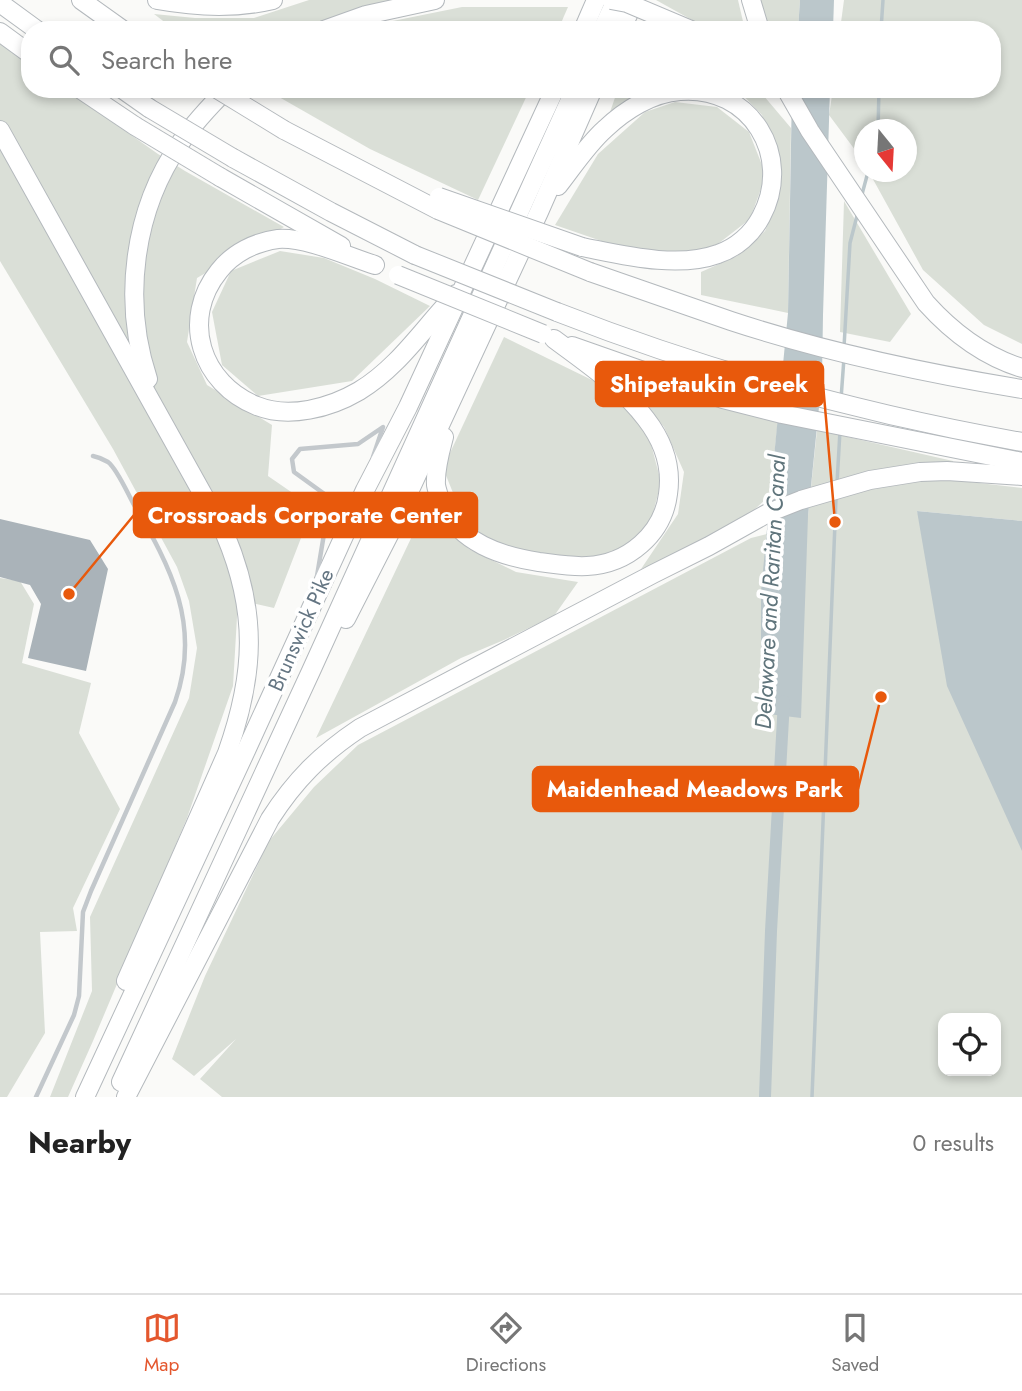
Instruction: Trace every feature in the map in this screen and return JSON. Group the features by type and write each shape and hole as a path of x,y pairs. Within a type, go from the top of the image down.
{"highway":[{"path":"81,0 111,21"},
{"path":"157,0 211,6 273,0"},
{"path":"349,21 404,5 435,0"},
{"path":"587,21 596,0"},
{"path":"605,21 613,0 670,21"},
{"path":"625,21 635,0"},
{"path":"751,0 757,21"},
{"path":"0,3 25,21"},
{"path":"0,32 21,47"},
{"path":"93,98 220,177 374,265"},
{"path":"135,98 233,158 415,254 628,340 791,390 964,432 1022,442"},
{"path":"163,420 138,343 134,301 137,254 146,213 162,174 180,143 218,98"},
{"path":"232,98 284,130 342,160 590,272 797,340 895,364 1022,389"},
{"name":"Brunswick Pike","path":"85,1097 353,514 408,407 551,98"},
{"name":"Brunswick Pike","path":"114,1097 571,98"},
{"path":"311,671 339,632 368,579 539,212 589,98"},
{"path":"539,212 604,129 636,106 653,98"},
{"path":"438,203 582,247 627,256 681,261 720,254 734,247 757,224 771,193 773,176 768,146 761,131 741,108 724,98"},
{"path":"780,98 810,131"},
{"path":"791,98 810,131 926,303 940,319 973,346 1022,368"},
{"path":"0,130 225,534 234,556 246,608 249,637 246,691 227,753 77,1097"},
{"path":"466,284 390,367 378,378 338,401 319,407 296,411 258,407 230,391 218,380 204,355 200,339 200,309 205,292 223,265 237,254 264,242 295,240 374,265 398,275 548,337 723,399 782,414 1022,462"},
{"path":"455,393 438,457 436,485 443,507 456,527 481,546 528,560 587,566 619,558 645,541 662,518 669,487 665,454 658,437 629,399 585,362 548,337"},
{"path":"126,1097 270,819 298,780 338,743 360,728 768,513 801,500 892,475 919,472 1022,476"}],"lane":[{"path":"312,605 330,498 294,471 292,459 300,449 358,444 383,427 353,514"},
{"path":"36,1097 74,1015 79,996 83,912 176,702 184,668 185,638 181,606 160,549 111,464 93,456"}],"shaded area":[{"path":"309,0 414,0 368,9 336,21 163,21 154,14 195,18 254,18"},
{"path":"656,0 738,0 743,21 694,21"},
{"path":"758,0 800,0 799,21 766,21"},
{"path":"844,0 1022,0 1022,344 984,325 923,270 875,182 917,182 917,119 854,119 854,149 829,115 832,98 1001,98 1001,21 841,21"},
{"path":"462,7 568,7 562,21 393,21"},
{"path":"0,43 21,58 21,98 79,98 185,171 284,227 197,278 187,342 207,385 272,425 268,476 313,507 274,608 238,600 233,686 187,818 68,1097 50,1097 92,991 90,917 189,698 197,648 189,601 177,567 113,449 0,261"},
{"path":"281,98 526,98 478,200 370,149"},
{"path":"615,98 634,98 610,112"},
{"path":"746,98 766,98 791,128 788,313 701,295 701,272 737,256 765,231 779,197 778,155 762,115"},
{"path":"675,102 717,107 749,132 766,175 750,219 714,247 668,256 613,245 555,225 598,154 645,112"},
{"path":"844,201 911,314 890,342 840,332"},
{"path":"280,251 324,258 430,306 352,381 258,396 222,365 212,312 231,271"},
{"path":"504,337 594,381 647,429 661,482 649,529 617,555 584,558 508,549 466,525 443,468"},
{"path":"623,378 778,420 770,495 753,511 665,560 641,569 678,514 684,472 664,427"},
{"path":"817,430 953,461 953,480 1022,488 1022,521 917,511 1022,844 1022,1097 222,1097 200,1079 236,1039 194,1076 172,1059 205,976 269,841 314,787 358,745 751,538 808,516"},
{"path":"424,511 469,549 516,572 578,582 554,616 461,658 316,738"},
{"path":"0,578 20,581 34,604 22,663 91,683 79,733 120,809 73,908 77,931 40,932 45,1033 7,1097 0,1097"}],"water":[{"path":"800,0 834,0 833,21 799,21"},
{"path":"792,98 830,98 822,377 808,516 801,718 761,713 761,591 788,313"},
{"path":"917,511 1022,521 1022,851 947,686"}],"building":[{"path":"0,519 90,540 108,569 86,671 28,658 41,604 30,585 0,577"}],"waterway":[{"path":"882,21 883,0"},
{"path":"878,119 879,98"},
{"path":"861,198 865,182"},
{"path":"844,347 850,243 858,212"},
{"path":"841,399 844,358"},
{"path":"837,483 840,431"},
{"path":"812,1097 836,498"},
{"name":"Delaware and Raritan Canal","path":"765,1097 784,701"}],"place":[{"name":"Shipetaukin Creek","path":"835,522"},
{"name":"Crossroads Corporate Center","path":"69,594"},
{"name":"Maidenhead Meadows Park","path":"881,697"}]}
